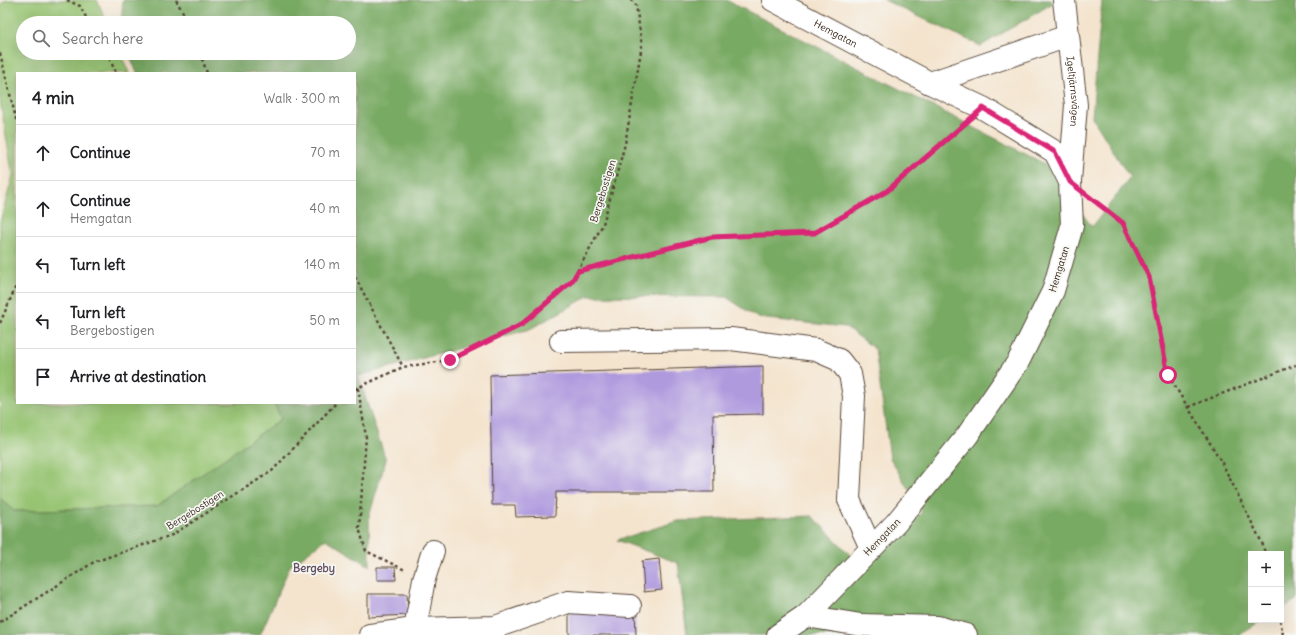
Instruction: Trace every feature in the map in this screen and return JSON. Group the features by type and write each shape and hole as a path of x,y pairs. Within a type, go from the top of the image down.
{"street":[{"name":"Hemgatan","path":"772,0 930,83 983,108 1055,152 1070,182 1072,226 1053,291 1018,362 966,436 896,523 806,616 778,635"},
{"name":"Igeltjärnsvägen","path":"1064,0 1076,105 1070,182"},
{"path":"930,83 1068,36"},
{"path":"561,341 731,339 816,350 839,360 850,374 854,396 849,500 871,548"},
{"path":"414,632 424,579 433,551"},
{"path":"370,635 495,627 568,602 630,606"},
{"path":"806,616 861,626 938,627 966,635"}],"path":[{"path":"67,0 80,6 86,16"},
{"path":"176,0 185,16"},
{"name":"Bergebostigen","path":"356,388 403,367 450,360 521,325 572,281 602,224 625,144 642,45 636,5 631,0"},
{"path":"0,53 16,119"},
{"path":"110,60 116,72"},
{"path":"202,60 207,72"},
{"path":"578,271 712,237 814,233 887,191 983,108"},
{"path":"1070,182 1123,223 1149,277 1168,375 1221,461 1263,544 1264,551"},
{"path":"356,279 403,367"},
{"path":"0,323 16,286"},
{"path":"1188,407 1296,365"},
{"path":"356,388 366,438 359,528 366,551 424,579"},
{"name":"Bergebostigen","path":"0,622 94,562 172,534 272,471 335,404"},
{"path":"1281,623 1283,635"}],"green space":[{"path":"6,0 97,0 104,16 16,16 16,60 123,60 129,72 16,72 16,404 274,404 281,419 157,506 13,511 0,498 0,222 13,176 0,100 0,5"},
{"path":"123,0 726,0 1045,164 1092,227 1130,178 1092,117 1102,0 1296,0 1296,600 1284,607 1284,551 1248,551 1248,623 1258,623 1238,635 687,635 678,563 617,540 678,521 812,516 864,569 922,512 890,458 875,349 846,327 758,318 726,297 589,296 530,329 358,376 386,460 369,516 370,566 326,539 290,566 260,635 0,635 0,498 14,511 157,506 281,419 274,404 356,404 356,72 137,72 132,60 356,60 356,16 122,16"},
{"path":"884,0 1051,0 1053,3 981,46"}],"building":[{"path":"763,366 763,414 713,415 714,492 556,492 555,516 516,517 515,505 492,505 490,375"},
{"path":"659,559 662,590 644,592 642,561"},
{"path":"377,567 395,567 396,580 377,580"},
{"path":"368,594 407,594 408,615 368,617"},
{"path":"569,611 635,611 636,635 569,635"}],"district":[{"name":"Bergeby","path":"314,568"}],"route":[{"path":"450,360 521,325 572,281 578,271 712,237 814,233 887,191 983,108 1055,152 1070,182 1123,223 1149,277 1168,375"}]}
